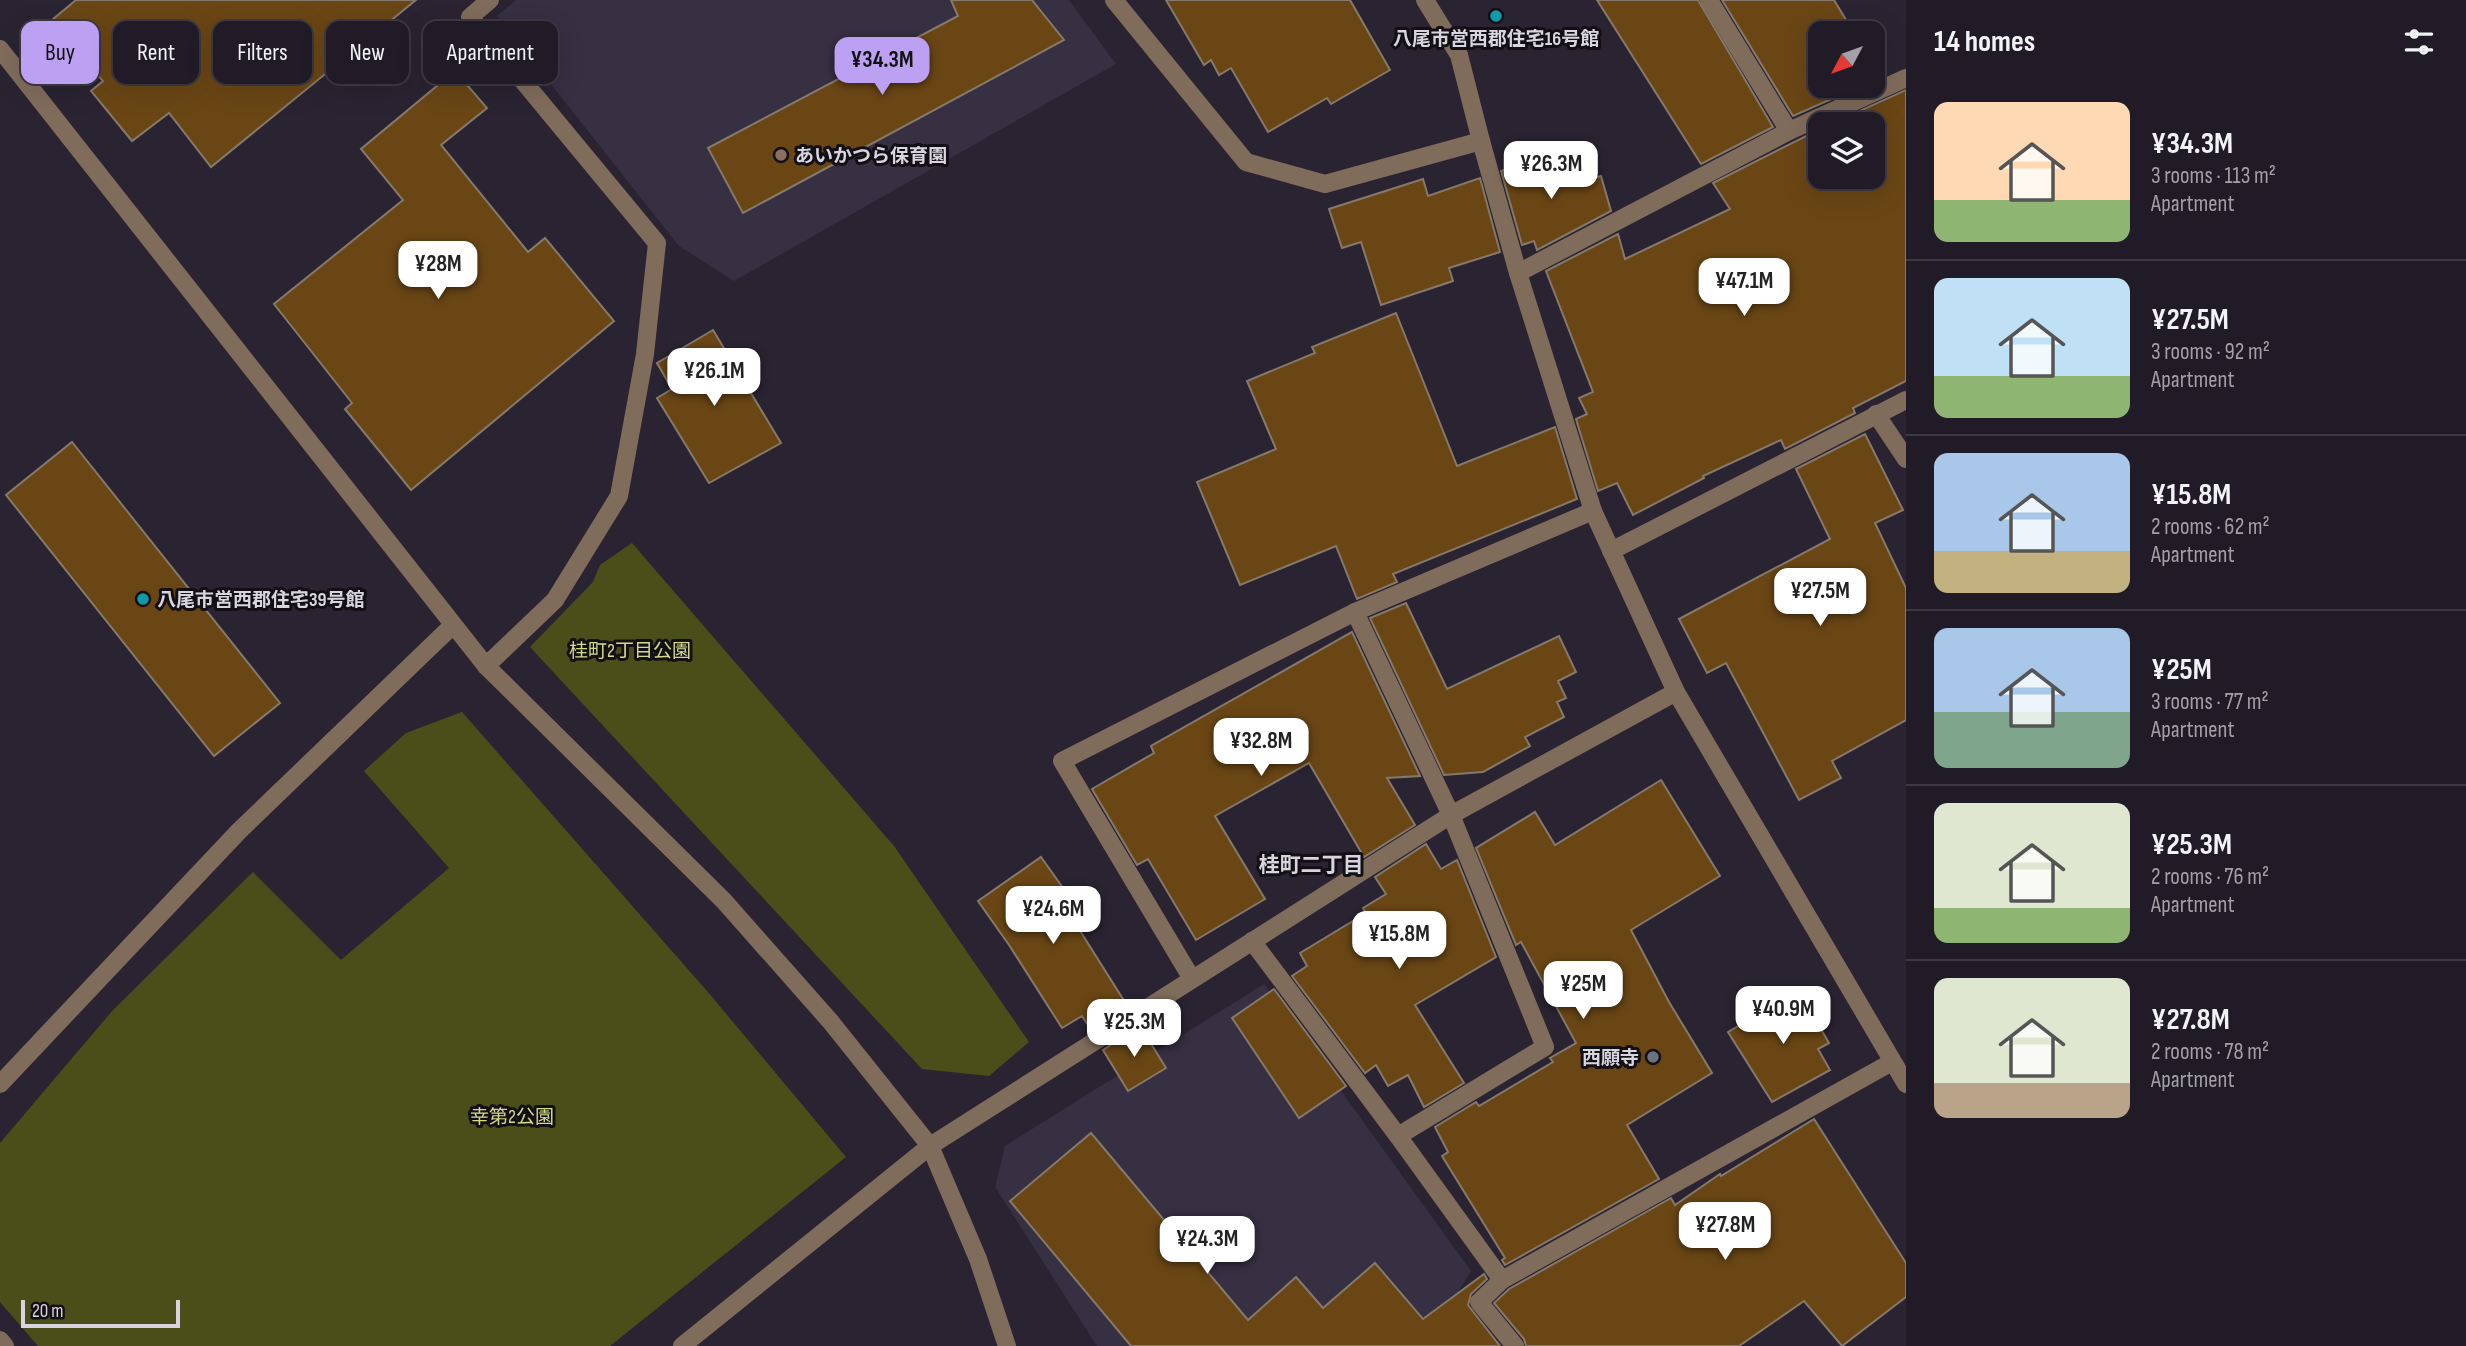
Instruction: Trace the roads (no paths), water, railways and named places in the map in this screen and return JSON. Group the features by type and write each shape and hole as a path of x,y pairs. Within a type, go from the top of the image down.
{"street":[{"path":"486,666 555,600 620,496 645,354 657,243 470,17 490,0"},
{"path":"1114,0 1246,162 1325,184 1481,141"},
{"path":"1425,0 1459,55 1518,273 1592,511 1676,692 1906,1084"},
{"path":"1709,0 1788,131"},
{"path":"0,49 452,626 486,666 724,901 830,1021 930,1146 978,1259 1007,1346"},
{"path":"1518,273 1788,131 1906,78"},
{"path":"1611,551 1906,400"},
{"path":"1876,414 1906,459"},
{"path":"1192,979 1062,761 1355,612 1592,511"},
{"path":"1355,612 1451,814 1545,1047 1398,1136"},
{"path":"0,1084 239,831 452,626"},
{"path":"682,1346 930,1146 1451,814 1676,692"},
{"path":"1252,941 1502,1280"},
{"path":"1515,1346 1479,1302 1502,1280 1892,1062"},
{"path":"0,1340 5,1346"}],"place":[{"name":"八尾市営西郡住宅16号館","path":"1496,16"},
{"name":"あいかつら保育園","path":"781,155"},
{"name":"八尾市営西郡住宅39号館","path":"143,599"},
{"name":"西願寺","path":"1653,1057"}],"district":[{"name":"桂町二丁目","path":"1311,865"}],"park label":[{"name":"桂町2丁目公園","path":"630,650"},
{"name":"幸第2公園","path":"512,1116"}]}
